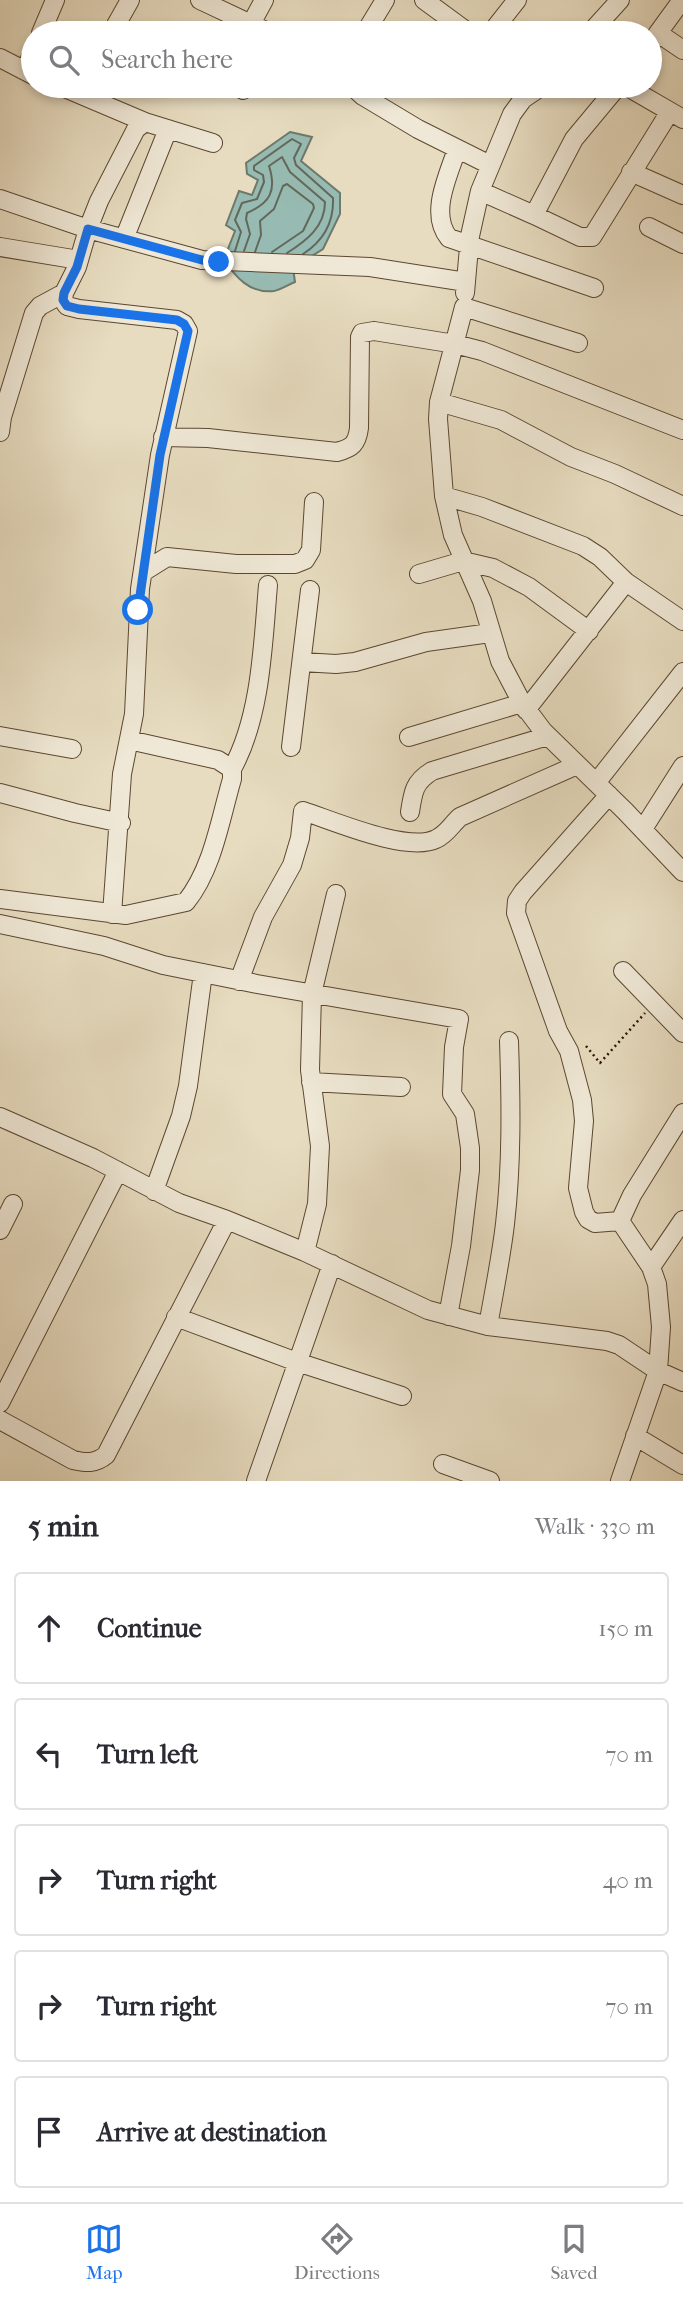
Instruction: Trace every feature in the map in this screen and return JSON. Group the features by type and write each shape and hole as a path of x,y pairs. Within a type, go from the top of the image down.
{"street":[{"path":"46,21 55,0"},
{"path":"118,21 130,0"},
{"path":"200,0 243,21"},
{"path":"263,21 264,0"},
{"path":"372,21 385,0"},
{"path":"424,0 451,21"},
{"path":"500,21 517,0"},
{"path":"601,21 620,0"},
{"path":"662,28 682,0"},
{"path":"662,42 683,50"},
{"path":"0,58 21,69"},
{"path":"88,98 145,122 213,143"},
{"path":"366,98 418,129 490,165"},
{"path":"524,98 512,114 473,214 464,307 439,402 444,496 453,535 482,601 500,661 524,707 548,736 683,872"},
{"path":"534,215 574,139 608,98"},
{"path":"480,191 580,237 592,237 631,172 676,116 646,98"},
{"path":"112,914 121,822 122,774 134,714 138,610 163,437 188,331 184,324 177,320 79,309 67,306 63,300 99,201 136,129 145,122"},
{"path":"124,239 169,129"},
{"path":"457,149 443,193 442,230 449,238 594,288"},
{"path":"631,172 683,195"},
{"path":"0,199 88,229 212,261 362,266 466,282"},
{"path":"649,227 683,244"},
{"path":"0,247 79,260"},
{"path":"1,422 34,313 40,306 64,293"},
{"path":"464,307 578,343"},
{"path":"163,437 208,438 337,452 353,446 358,439 359,345 362,333 374,331 455,344 536,370 683,430"},
{"path":"439,402 501,420 571,457 683,506"},
{"path":"444,496 482,507 583,547 600,557 626,582 683,621"},
{"path":"143,572 167,557 236,564 295,564 304,560 311,550 314,502"},
{"path":"419,574 463,561 493,568 520,581 589,631"},
{"path":"409,737 524,707 589,631 626,582"},
{"path":"0,899 126,915 186,902 203,874 232,779 232,769 244,748 261,658 268,585"},
{"path":"290,747 310,590"},
{"path":"302,662 355,662 426,642 490,633"},
{"path":"620,1221 595,1223 588,1219 584,1212 578,1188 584,1121 582,1100 569,1051 558,1031 516,913 517,901 602,789 683,672"},
{"path":"0,736 72,748"},
{"path":"410,813 414,786 432,771 548,736"},
{"path":"130,740 218,760 232,769"},
{"path":"239,981 263,917 292,865 300,838 303,811 398,842 427,843 444,835 460,817 577,765"},
{"path":"643,829 683,766"},
{"path":"0,793 121,822"},
{"path":"305,1252 317,1204 320,1146 311,1083 312,994 336,894"},
{"path":"0,924 104,946 163,965 239,981 459,1019 454,1047 452,1094 466,1114 470,1170 449,1316"},
{"path":"623,971 683,1033"},
{"path":"154,1191 177,1129 188,1086 203,973"},
{"path":"488,1326 508,1189 511,1105 509,1041"},
{"path":"311,1083 401,1087"},
{"path":"620,1221 632,1195 683,1113"},
{"path":"0,1117 187,1206 305,1252 413,1304 488,1326 607,1341 630,1351 658,1371 683,1382"},
{"path":"0,1403 118,1171"},
{"path":"0,1230 13,1204"},
{"path":"0,1420 60,1454 84,1463 98,1462 106,1455 227,1220"},
{"path":"652,1267 683,1220"},
{"path":"620,1221 652,1267 657,1284 661,1327 658,1371 620,1481"},
{"path":"256,1481 332,1264"},
{"path":"176,1317 298,1362 402,1396"},
{"path":"635,1436 683,1465"},
{"path":"443,1464 491,1481"}],"path":[{"path":"586,1046 600,1063 654,1003"}],"water":[{"path":"290,132 312,137 301,161 340,193 340,214 323,249 293,268 295,282 276,290 258,290 244,283 224,259 235,231 226,225 239,191 252,195 258,180 247,174 246,163"}],"route":[{"path":"138,610 160,455 188,331 184,324 177,320 67,306 63,300 64,293 77,267 88,229 202,260 219,262"}]}
